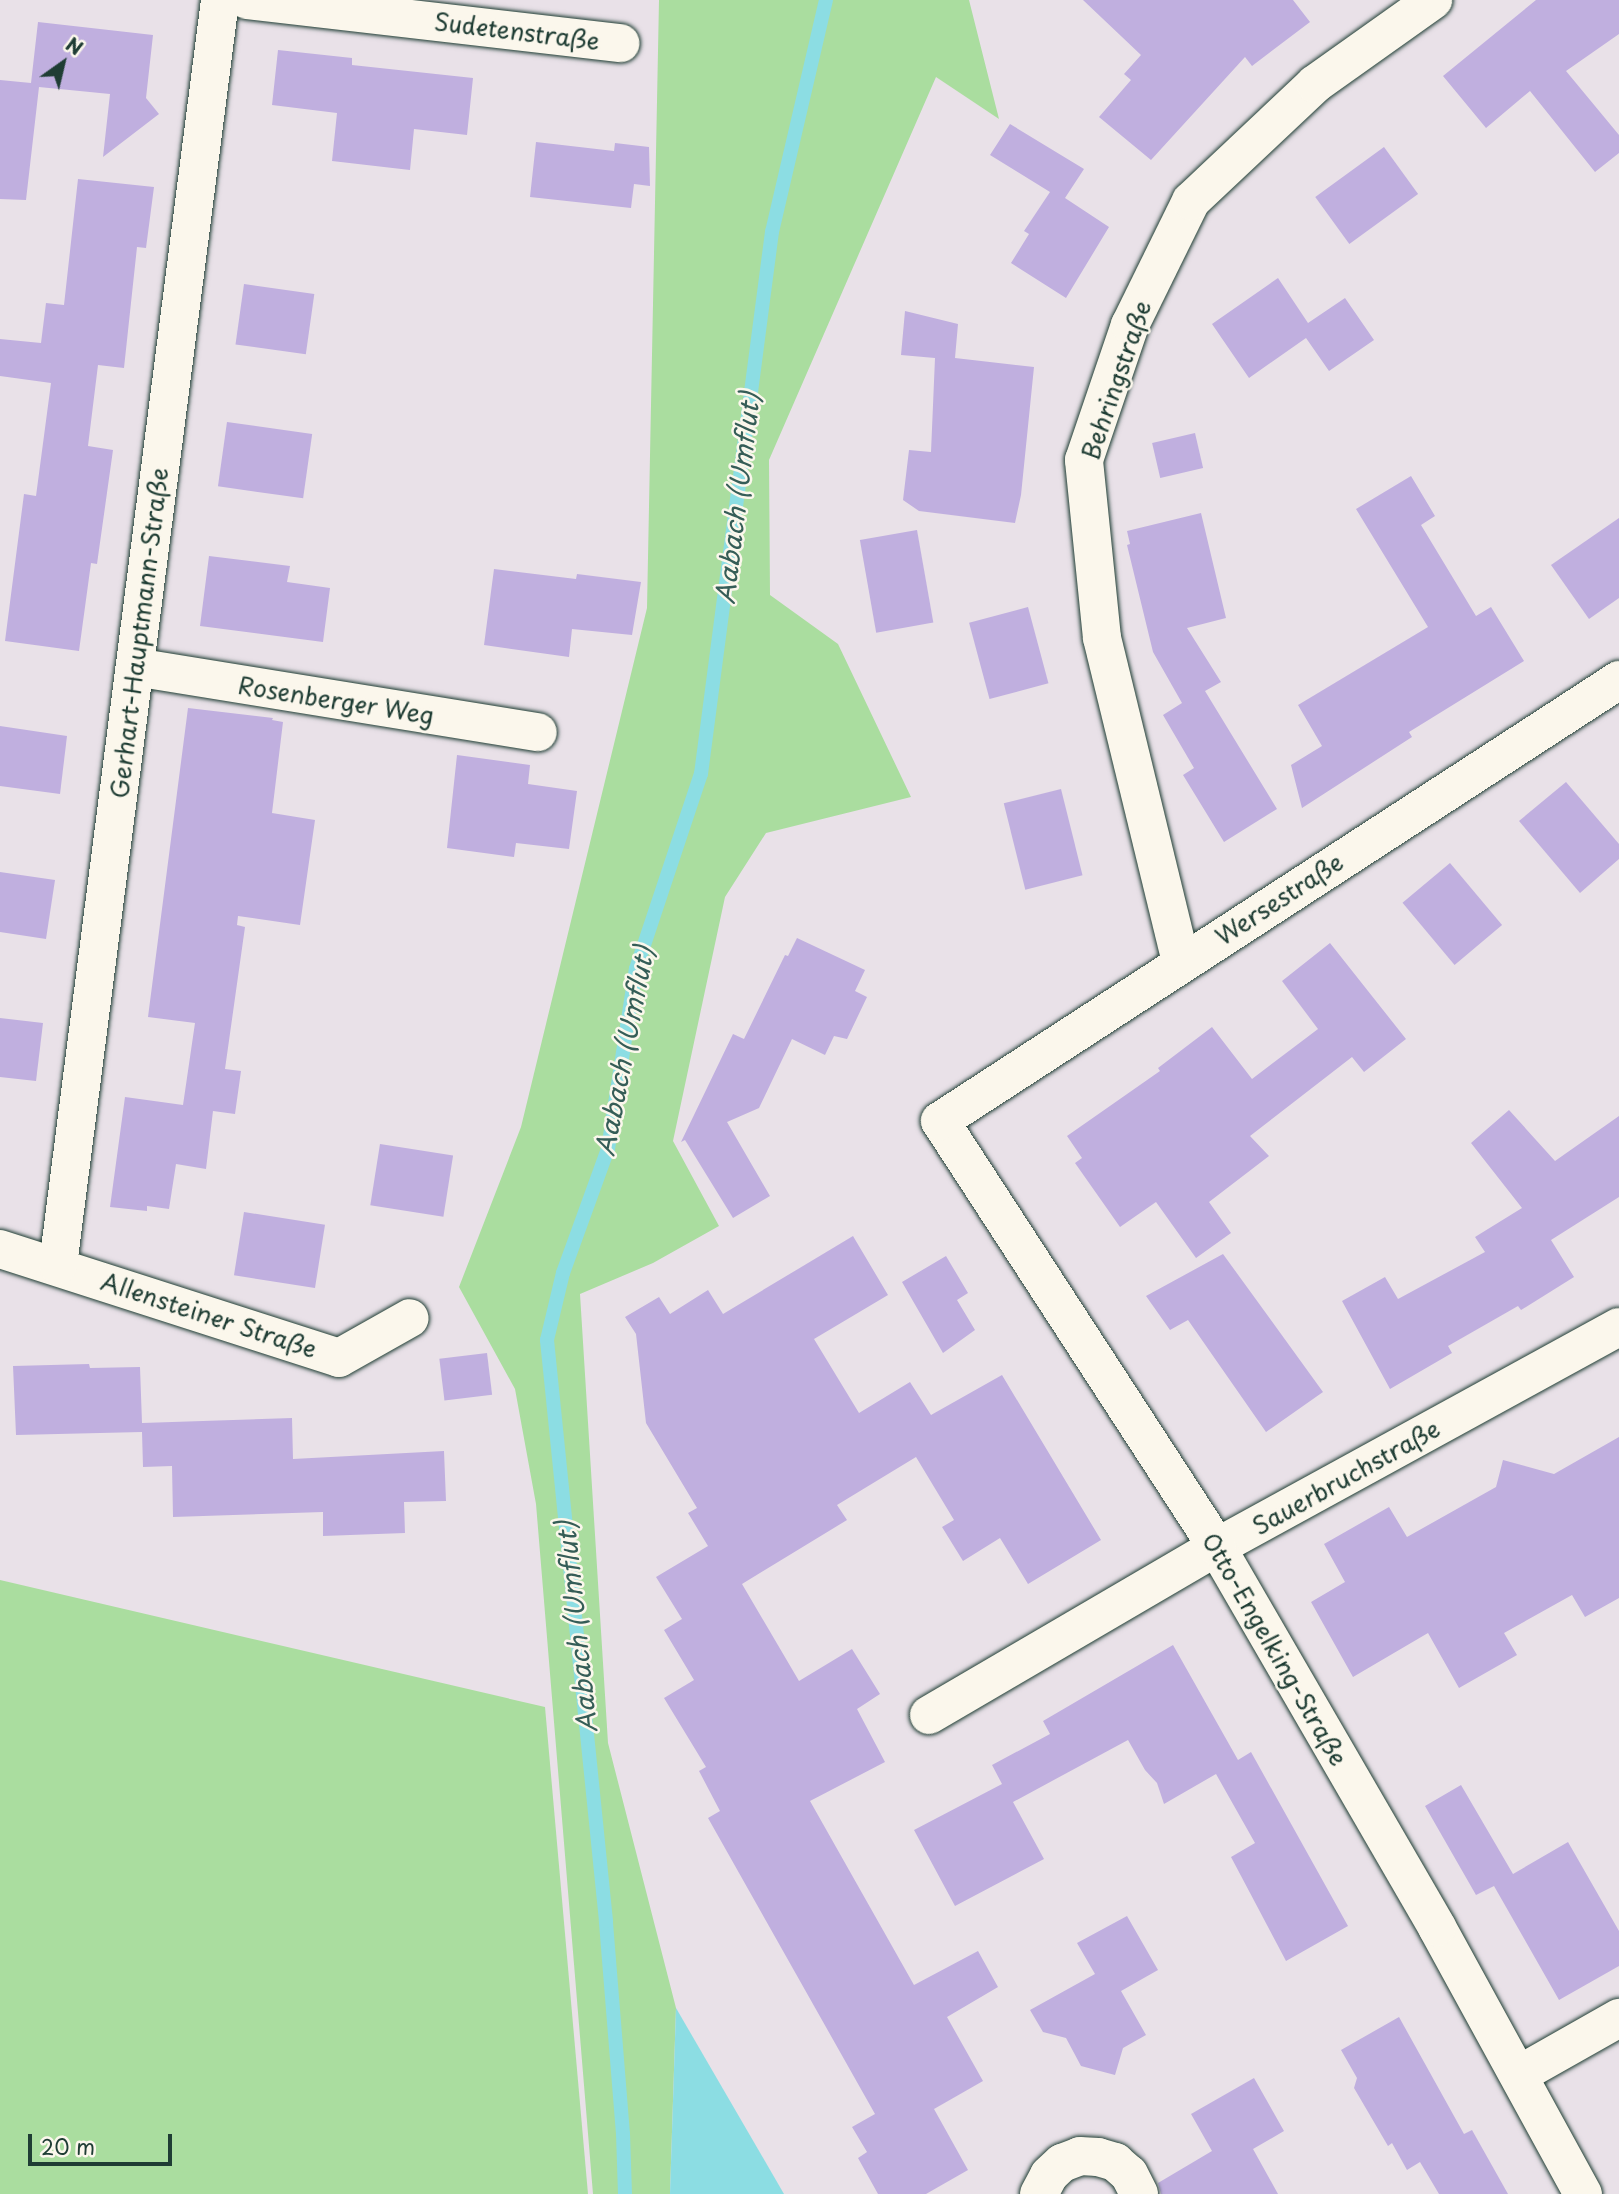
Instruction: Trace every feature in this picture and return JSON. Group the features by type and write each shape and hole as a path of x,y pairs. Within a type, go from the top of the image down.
{"street":[{"name":"Gerhart-Hauptmann-Straße","path":"58,1265 220,0"},
{"name":"Sudetenstraße","path":"247,0 621,43"},
{"name":"Behringstraße","path":"1181,962 1101,638 1084,460 1130,325 1191,201 1393,11 1433,0"},
{"name":"Rosenberger Weg","path":"135,667 538,732"},
{"name":"Wersestraße","path":"940,1121 1619,680"},
{"name":"Otto-Engelking-Straße","path":"940,1121 1217,1547 1520,2074 1583,2194"},
{"name":"Allensteiner Straße","path":"0,1249 58,1265 339,1359 410,1318"},
{"name":"Sauerbruchstraße","path":"929,1715 1217,1547 1619,1327"},
{"path":"1520,2074 1619,2018"},
{"path":"1039,2194 1048,2175 1062,2163 1080,2156 1115,2162 1129,2174 1139,2194"}],"green space":[{"path":"659,0 969,0 999,119 936,77 769,460 770,595 838,644 911,797 766,833 725,897 673,1141 719,1226 653,1263 580,1294 608,1743 676,2008 670,2194 593,2194 536,1504 515,1389 459,1287 521,1127 647,608"},
{"path":"0,1580 545,1707 588,2194 0,2194"}],"water":[{"path":"676,2008 784,2194 670,2194"}],"building":[{"path":"1083,0 1293,0 1310,22 1252,66 1245,57 1151,160 1099,117 1131,80 1124,74 1141,55"},
{"path":"1536,0 1619,0 1619,34 1566,71 1619,135 1619,153 1595,172 1530,91 1486,128 1443,76"},
{"path":"38,22 153,35 146,98 159,114 103,157 110,94 39,87 26,200 0,199 0,80 31,83"},
{"path":"278,50 352,58 352,65 473,78 467,135 414,129 410,170 332,161 337,113 272,105"},
{"path":"1010,124 1084,169 1065,198 1109,227 1066,298 1011,263 1029,234 1024,231 1050,192 990,155"},
{"path":"536,142 614,151 615,143 649,147 650,186 634,184 631,208 530,197"},
{"path":"1384,147 1418,194 1349,244 1315,197"},
{"path":"78,179 154,187 146,248 137,247 124,368 98,365 88,446 113,450 97,564 91,563 79,651 5,641 24,494 36,496 51,383 0,376 0,339 41,343 46,303 64,305"},
{"path":"1278,278 1308,323 1345,298 1374,340 1329,371 1306,338 1249,378 1212,324"},
{"path":"244,284 314,294 306,354 236,344"},
{"path":"905,311 958,324 955,358 1034,367 1021,495 1015,523 919,511 903,500 909,450 931,452 935,358 901,355"},
{"path":"227,422 312,434 303,498 218,486"},
{"path":"1195,433 1203,468 1160,478 1152,443"},
{"path":"1411,476 1435,516 1421,525 1476,616 1491,607 1524,661 1409,732 1412,737 1302,808 1291,765 1322,746 1298,705 1428,627 1356,509"},
{"path":"1201,513 1226,618 1187,628 1221,682 1205,691 1277,809 1224,842 1183,775 1194,768 1163,715 1182,703 1153,652 1127,545 1130,544 1127,531"},
{"path":"1619,518 1619,598 1589,619 1551,565"},
{"path":"917,530 933,623 876,633 860,540"},
{"path":"209,556 290,566 287,582 330,588 323,642 200,626"},
{"path":"494,569 576,579 577,574 641,582 632,635 572,629 569,657 484,645"},
{"path":"1028,607 1048,683 990,699 969,623"},
{"path":"188,708 273,718 272,720 283,722 272,813 315,820 300,925 238,916 237,925 245,927 225,1069 241,1071 235,1114 213,1111 206,1169 176,1164 169,1209 147,1206 147,1211 110,1207 125,1097 183,1105 195,1023 148,1017"},
{"path":"0,726 67,736 60,794 0,786"},
{"path":"457,755 530,765 528,784 577,791 569,849 516,843 514,857 447,848"},
{"path":"1566,782 1619,844 1619,859 1580,893 1519,821"},
{"path":"1061,789 1083,875 1025,890 1004,803"},
{"path":"1450,863 1502,925 1455,965 1403,903"},
{"path":"0,872 55,880 46,939 0,932"},
{"path":"797,938 865,970 855,991 867,997 847,1039 834,1036 825,1055 792,1039 759,1108 727,1122 770,1196 733,1218 685,1140 681,1142 733,1034 744,1039 785,955 788,956"},
{"path":"1330,943 1406,1039 1364,1072 1352,1057 1250,1136 1269,1156 1209,1202 1231,1233 1196,1258 1156,1202 1120,1227 1075,1163 1082,1158 1067,1136 1160,1071 1158,1068 1212,1027 1252,1079 1318,1029 1282,981"},
{"path":"0,1018 43,1023 36,1081 0,1077"},
{"path":"1509,1110 1555,1161 1619,1116 1619,1197 1551,1240 1574,1277 1521,1310 1518,1306 1448,1346 1452,1353 1390,1389 1342,1301 1385,1277 1398,1299 1485,1252 1475,1237 1522,1208 1471,1143"},
{"path":"380,1144 453,1156 443,1217 370,1205"},
{"path":"244,1212 325,1225 315,1288 234,1275"},
{"path":"853,1236 888,1295 814,1339 859,1413 910,1382 931,1415 1002,1375 1101,1540 1028,1584 1000,1538 963,1561 942,1527 954,1520 916,1457 837,1505 847,1520 742,1584 799,1681 852,1649 880,1694 857,1709 885,1762 810,1801 914,1985 978,1951 998,1987 947,2017 983,2081 934,2109 968,2170 926,2194 878,2194 858,2158 867,2152 852,2127 875,2114 708,1818 720,1811 699,1771 706,1767 664,1698 694,1680 664,1630 682,1619 656,1577 708,1546 688,1513 697,1508 646,1423 636,1334 625,1317 659,1297 670,1314 708,1290 723,1314"},
{"path":"1223,1254 1323,1392 1266,1432 1188,1320 1170,1330 1146,1296"},
{"path":"946,1256 968,1293 957,1300 975,1330 943,1353 902,1282"},
{"path":"487,1353 492,1395 444,1401 439,1359"},
{"path":"89,1364 90,1368 140,1367 142,1423 292,1418 293,1459 444,1451 446,1501 404,1502 405,1533 323,1536 323,1512 173,1517 172,1466 143,1467 142,1432 16,1435 13,1366"},
{"path":"1619,1437 1619,1598 1585,1617 1572,1595 1504,1633 1517,1655 1459,1688 1428,1633 1353,1677 1311,1602 1345,1582 1324,1544 1389,1507 1407,1537 1496,1487 1503,1460 1554,1474"},
{"path":"1173,1645 1238,1760 1251,1752 1348,1926 1286,1961 1231,1857 1255,1843 1216,1774 1164,1804 1157,1783 1145,1770 1128,1740 1013,1802 1044,1859 955,1906 914,1830 1002,1784 992,1765 1050,1734 1043,1721"},
{"path":"1461,1785 1513,1874 1568,1842 1619,1931 1619,1966 1559,2000 1494,1886 1476,1895 1425,1806"},
{"path":"1127,1916 1158,1970 1121,1991 1146,2035 1123,2048 1115,2075 1081,2066 1066,2038 1043,2032 1030,2010 1095,1974 1077,1943"},
{"path":"1399,2017 1464,2134 1472,2130 1508,2194 1439,2194 1420,2162 1407,2170 1392,2143 1388,2146 1354,2088 1357,2078 1341,2050"},
{"path":"1254,2078 1284,2131 1253,2149 1278,2194 1161,2194 1158,2183 1212,2151 1191,2114"}],"waterway":[{"name":"Aabach (Umflut)","path":"625,2194 623,2134 606,1921 547,1340 563,1273 608,1149 636,969 701,774 772,232 826,0"}]}
